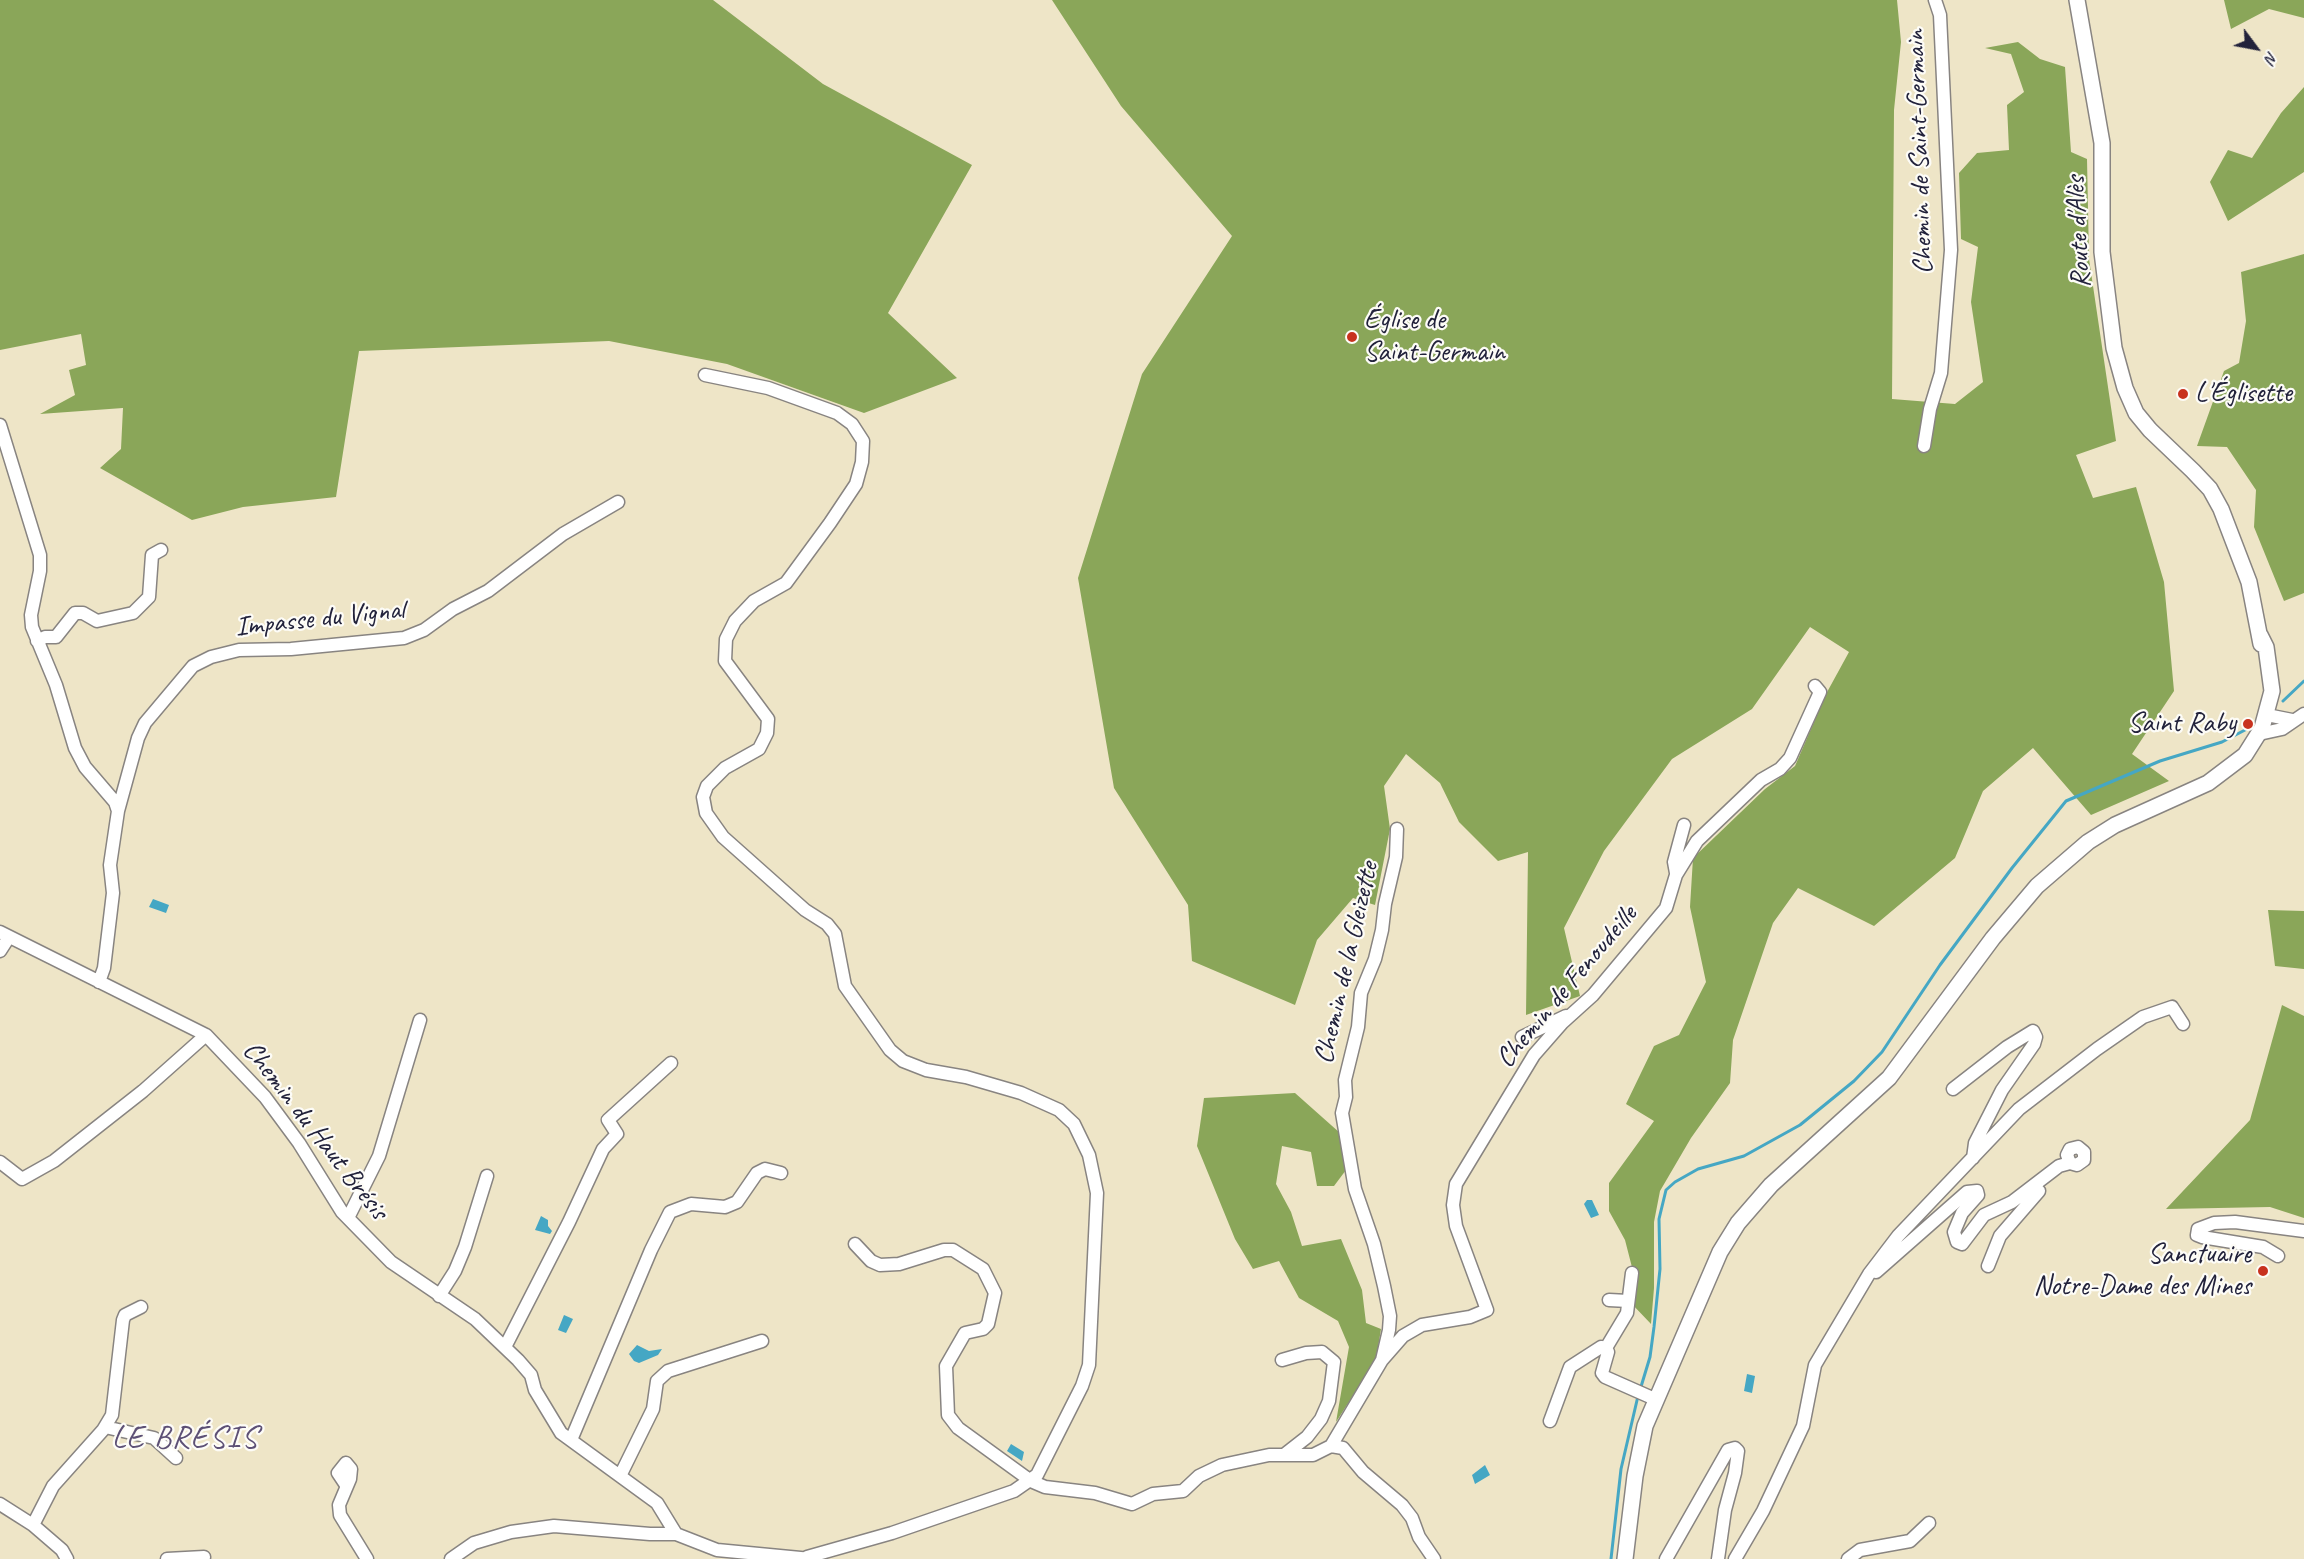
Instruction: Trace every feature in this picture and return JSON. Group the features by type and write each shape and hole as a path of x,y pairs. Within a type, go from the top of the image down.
{"main road":[{"name":"Route d'Alès","path":"2077,0 2102,143 2102,252 2114,348 2125,388 2136,413 2210,489 2221,509 2249,582 2260,635"},
{"path":"1624,1558 1645,1394 1720,1252 1738,1223 1771,1185 1876,1092 1932,1022 1993,938 2012,917 2060,879 2097,836 2115,825 2220,776 2245,755 2259,734 2267,715 2272,691 2266,647 2260,635"},
{"path":"2197,788 2239,751 2256,721 2262,704 2264,683 2260,635"}],"street":[{"name":"Chemin de Saint-Germain","path":"1924,446 1930,409 1941,373 1951,250 1940,15 1935,0"},
{"path":"451,1559 474,1544 511,1532 554,1526 676,1534 717,1550 809,1558 892,1533 1014,1491 1031,1481 1064,1422 1089,1365 1097,1193 1089,1155 1074,1124 1059,1110 1021,1093 966,1077 926,1070 903,1061 890,1050 845,986 835,934 827,924 805,910 723,837 706,813 703,796 707,786 725,768 759,749 767,733 768,719 725,661 726,639 735,621 754,601 786,583 830,523 856,484 862,462 863,441 852,424 837,413 768,388 705,375"},
{"path":"0,425 40,555 40,571 31,615 37,641 56,685 75,748 85,767 115,802 118,811"},
{"name":"Impasse du Vignal","path":"99,982 104,968 113,893 110,865 118,811 138,738 145,723 192,666 211,657 239,650 291,649 404,638 424,630 453,609 488,591 564,534 618,502"},
{"path":"37,641 45,637 56,637 75,613 83,613 97,621 133,613 149,597 152,555 161,550"},
{"name":"Chemin de Fenoudeille","path":"1382,1360 1403,1336 1422,1325 1470,1317 1487,1310 1456,1226 1453,1205 1456,1184 1534,1054 1593,995 1666,908 1676,875 1697,841 1761,780 1780,769 1790,758 1820,692 1815,686"},
{"path":"2259,734 2282,729 2292,720 2304,714"},
{"path":"2267,715 2292,720"},
{"path":"1676,875 1674,862 1684,825"},
{"name":"Chemin de la Gleizette","path":"1331,1446 1382,1360 1390,1316 1374,1244 1355,1189 1342,1113 1346,1097 1345,1080 1358,1027 1360,993 1375,959 1382,930 1385,904 1396,857 1397,829"},
{"path":"0,951 4,934"},
{"name":"Chemin du Haut Brésis","path":"4,934 206,1035 265,1097 348,1218 391,1262 475,1320 505,1347 531,1375 535,1390 561,1433 657,1503 676,1534"},
{"path":"1735,1559 1763,1511 1803,1426 1815,1365 1869,1274 1898,1236 2019,1109 2097,1049 2143,1017 2172,1007 2183,1024"},
{"path":"1522,1037 1562,1016 1569,1017"},
{"path":"348,1218 379,1156 420,1020"},
{"path":"1953,1089 2007,1047 2033,1031 2036,1037 2034,1044 2002,1090 1975,1143 1972,1158"},
{"path":"0,1162 22,1179 54,1161 143,1091 206,1035"},
{"path":"505,1347 569,1222 603,1149 617,1134 608,1120 671,1063"},
{"path":"1869,1274 1877,1272 1967,1192 1977,1191 1978,1195 1962,1213 1954,1232 1957,1242 1962,1244 1984,1215 2012,1202 2059,1166 2070,1163"},
{"path":"571,1440 647,1260 670,1212 691,1204 724,1207 737,1202 757,1173 765,1169 781,1173"},
{"path":"439,1296 455,1271 465,1247 487,1176"},
{"path":"1988,1266 2000,1236 2047,1177"},
{"path":"2278,1256 2263,1247 2202,1237 2197,1235 2198,1229 2214,1223 2235,1222 2304,1231"},
{"path":"855,1244 871,1261 880,1265 899,1264 944,1250 952,1250 983,1269 995,1293 988,1324 983,1329 965,1333 946,1366 948,1415 958,1428 1031,1481 1045,1486 1095,1493 1132,1504 1153,1494 1183,1491 1199,1476 1222,1465 1284,1455 1313,1455 1331,1446 1343,1448 1363,1472 1402,1505 1412,1518 1419,1538 1434,1559"},
{"path":"1632,1273 1624,1321 1606,1348 1608,1352 1602,1373 1645,1394"},
{"path":"1609,1300 1628,1301"},
{"path":"33,1525 53,1486 105,1427 112,1415 123,1320 125,1315 141,1307"},
{"path":"620,1476 653,1409 657,1381 668,1371 762,1341"},
{"path":"1550,1421 1570,1367 1601,1347 1606,1348"},
{"path":"1282,1360 1306,1353 1322,1352 1334,1362 1329,1401 1321,1419 1307,1437 1284,1455"},
{"path":"105,1427 154,1438 176,1458"},
{"path":"1666,1559 1728,1450 1735,1448 1738,1451 1735,1473 1725,1510 1718,1559"},
{"path":"346,1485 339,1505 340,1515 367,1559"},
{"path":"0,1504 33,1525 62,1550 67,1559"},
{"path":"1848,1559 1860,1550 1910,1541 1929,1523"},
{"path":"167,1559 204,1557"}],"green space":[{"path":"0,0 713,0 823,84 972,165 888,313 957,378 864,413 727,364 609,341 359,351 336,497 243,507 192,520 100,468 121,449 123,408 40,414 75,395 69,370 86,365 81,334 0,350"},
{"path":"1052,0 1897,0 1901,42 1894,110 1892,399 1955,404 1983,382 1971,302 1978,247 1961,239 1959,173 1977,153 2009,150 2007,105 2024,92 2011,54 1985,48 2018,42 2040,59 2065,67 2071,152 2087,159 2089,259 2116,441 2076,455 2093,498 2136,487 2164,582 2174,691 2132,754 2169,781 2091,815 2033,748 1983,791 1955,858 1874,926 1798,888 1773,923 1733,1040 1730,1083 1691,1138 1660,1191 1654,1222 1654,1288 1651,1324 1631,1303 1634,1275 1625,1240 1609,1211 1609,1183 1654,1121 1626,1104 1654,1046 1679,1035 1706,982 1690,907 1693,858 1765,789 1795,766 1826,694 1849,652 1810,627 1752,709 1672,759 1604,851 1564,928 1580,996 1526,1015 1528,852 1498,861 1459,822 1440,783 1406,754 1384,786 1390,829 1375,905 1353,898 1317,940 1295,1005 1192,961 1188,905 1114,788 1078,578 1142,374 1232,236 1121,106"},
{"path":"2224,0 2304,0 2304,18 2269,9 2231,29"},
{"path":"2304,87 2304,172 2228,221 2210,182 2228,150 2252,158 2281,113"},
{"path":"2304,254 2304,593 2284,601 2254,527 2256,490 2227,447 2197,446 2224,371 2239,363 2246,321 2241,272"},
{"path":"2268,910 2304,911 2304,969 2275,966"},
{"path":"2282,1005 2304,1016 2304,1218 2270,1207 2166,1209 2250,1120"},
{"path":"1295,1093 1340,1133 1346,1170 1334,1186 1317,1186 1311,1152 1282,1146 1276,1184 1291,1212 1302,1246 1341,1239 1362,1290 1366,1323 1381,1329 1376,1360 1336,1422 1349,1347 1338,1321 1299,1298 1279,1261 1253,1269 1235,1239 1197,1146 1204,1098"}],"water":[{"path":"153,899 169,905 166,913 149,907"},
{"path":"1587,1200 1592,1200 1599,1215 1591,1218 1584,1204"},
{"path":"541,1216 548,1220 548,1226 552,1231 550,1234 535,1230"},
{"path":"564,1315 573,1319 566,1333 558,1330"},
{"path":"637,1345 649,1351 662,1349 658,1355 639,1363 634,1361 629,1354"},
{"path":"1747,1374 1755,1376 1752,1393 1744,1391"},
{"path":"1011,1444 1024,1452 1022,1461 1007,1451"},
{"path":"1485,1465 1490,1475 1475,1484 1472,1475"}],"waterway":[{"path":"2283,701 2304,681"},
{"path":"1640,1390 1650,1357 1654,1327 1660,1269 1659,1219 1666,1190 1698,1169 1744,1156 1800,1125 1854,1081 1882,1052 1940,965 2012,868 2066,801 2160,761 2222,742 2245,730"},
{"path":"1611,1559 1621,1469 1638,1396"}],"place":[{"name":"Église de Saint-Germain","path":"1352,337"},
{"name":"L'Églisette","path":"2183,394"},
{"name":"Saint Raby","path":"2248,724"},
{"name":"Sanctuaire Notre-Dame des Mines","path":"2263,1271"}],"district":[{"name":"LE BRÉSIS","path":"185,1439"}]}
